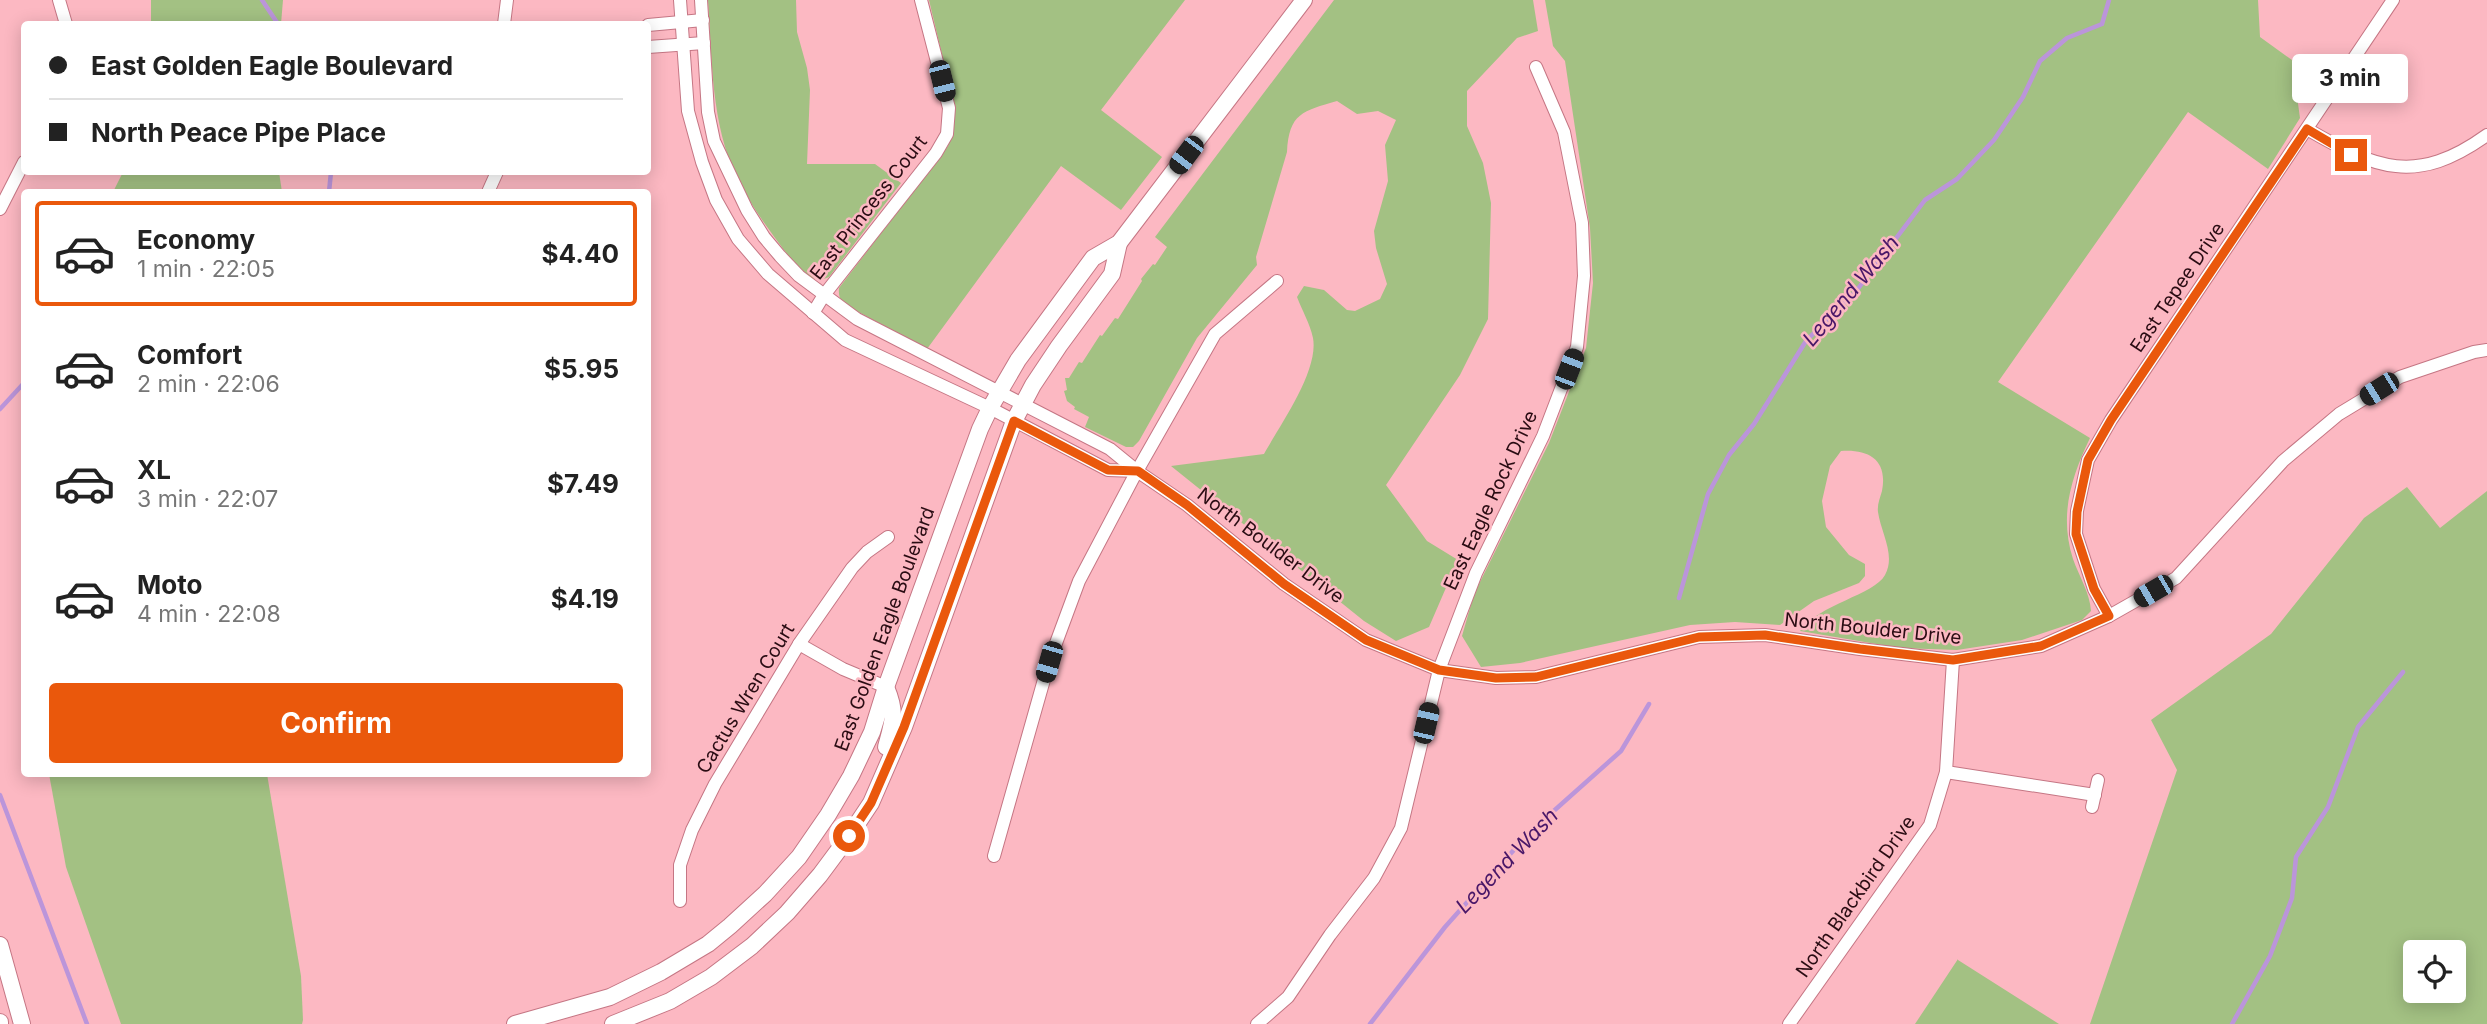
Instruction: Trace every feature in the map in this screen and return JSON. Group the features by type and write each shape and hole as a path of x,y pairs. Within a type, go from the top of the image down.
{"street":[{"path":"59,0 65,21"},
{"path":"504,21 507,0"},
{"name":"North Boulder Drive","path":"680,0 688,111 702,163 716,200 738,239 768,274 845,340 990,408 1108,470 1138,471"},
{"name":"North Boulder Drive","path":"701,0 708,112 714,141 734,185 764,237 799,276 857,318 1110,449 1187,505 1284,584 1366,640 1439,670 1496,678 1536,677 1699,637 1765,635 1953,660 2041,646 2109,616 2176,578 2284,461 2339,414 2400,377 2487,350"},
{"name":"East Princess Court","path":"813,313 824,295 936,153 947,134 949,108 921,0"},
{"name":"East Golden Eagle Boulevard","path":"515,1024 600,1000 661,972 708,944 765,894 799,857 828,816 872,732 980,429 1018,359 1093,258 1119,243 1304,0"},
{"name":"East Tepee Drive","path":"2109,616 2094,589 2076,534 2077,512 2088,460 2111,420 2393,0"},
{"path":"651,25 703,20"},
{"path":"651,47 704,43"},
{"name":"East Eagle Rock Drive","path":"1257,1024 1288,997 1330,935 1374,878 1401,828 1439,670 1476,573 1543,436 1577,347 1584,275 1582,223 1564,132 1536,66"},
{"path":"2307,129 2351,155 2408,168 2428,164 2468,148 2487,135"},
{"path":"0,209 21,168"},
{"name":"East Golden Eagle Boulevard","path":"613,1024 640,1020 711,977 752,946 788,913 820,875 871,803 904,727 1014,421 1033,385 1059,346 1112,274 1119,243"},
{"path":"993,856 1053,650 1079,581 1215,334 1277,281"},
{"name":"Cactus Wren Court","path":"680,901 680,864 692,830 715,784 799,644 852,568 867,552 888,537"},
{"path":"799,644 843,669 886,687 893,705 894,717 871,803"},
{"name":"North Blackbird Drive","path":"1789,1024 1930,825 1946,772 1953,660"},
{"path":"1946,772 2093,801 2098,780"},
{"path":"0,945 22,1024"},
{"path":"625,989 640,1020"}],"green space":[{"path":"151,0 283,0 281,21 151,21"},
{"path":"708,0 796,0 797,32 810,90 807,164 875,164 901,183 829,277 811,277 795,265 737,178 728,157 717,114"},
{"path":"929,0 1185,0 1101,110 1162,157 1121,210 1061,166 927,349 851,308 841,300 839,288 948,146 954,123 953,101"},
{"path":"1334,0 1533,0 1538,31 1517,38 1467,91 1467,126 1483,163 1491,203 1488,319 1460,375 1386,485 1427,541 1458,560 1429,627 1396,641 1364,621 1171,466 1264,454 1297,398 1310,366 1313,338 1297,297 1304,286 1324,290 1347,310 1355,311 1380,299 1387,284 1376,248 1374,231 1388,181 1385,145 1396,120 1378,111 1357,114 1337,101 1307,111 1295,121 1256,257 1257,265 1197,338 1139,441 1133,447 1126,447 1085,427 1089,417 1074,409 1067,401 1064,391 1067,390 1065,378 1069,378 1100,335 1102,336 1115,318 1118,319 1141,279 1167,247 1155,237"},
{"path":"1545,0 2258,0 2260,37 2292,60 2300,118 2268,169 2188,112 1998,382 2090,438 2077,468 2067,512 2069,543 2091,611 2082,620 2022,640 1957,650 1900,648 1800,631 1820,614 1879,582 1888,567 1888,552 1878,509 1882,471 1879,464 1868,455 1841,451 1830,466 1822,501 1826,527 1849,555 1865,564 1865,576 1859,583 1814,601 1780,625 1735,622 1690,625 1520,663 1481,667 1462,636 1474,594 1549,443 1586,348 1593,283 1590,228 1565,61 1553,46"},
{"path":"122,175 279,175 282,189 114,189"},
{"path":"2407,487 2440,528 2487,491 2487,1024 2090,1024 2177,770 2151,720 2271,634 2364,518"},
{"path":"50,777 268,777 301,976 302,1024 121,1024 66,867"},
{"path":"1958,960 2059,1024 1915,1024"}],"waterway":[{"path":"262,0 276,21"},
{"name":"Legend Wash","path":"1679,598 1708,494 1729,455 1754,424 1806,341 1857,290 1925,200 1957,179 1994,140 2023,97 2040,61 2067,38 2102,24 2109,0"},
{"path":"329,189 331,175"},
{"path":"0,409 21,386"},
{"path":"2232,1024 2270,956 2292,898 2296,857 2328,807 2358,727 2403,672"},
{"name":"Legend Wash","path":"1370,1024 1445,927 1529,833 1621,751 1649,704"},
{"path":"0,795 87,1024"}],"route":[{"path":"849,836 871,803 904,727 1014,421 1108,470 1138,471 1187,505 1284,584 1366,640 1439,670 1496,678 1536,677 1699,637 1765,635 1953,660 2041,646 2109,616 2094,589 2076,534 2077,512 2088,460 2111,420 2307,129 2351,155"}]}
